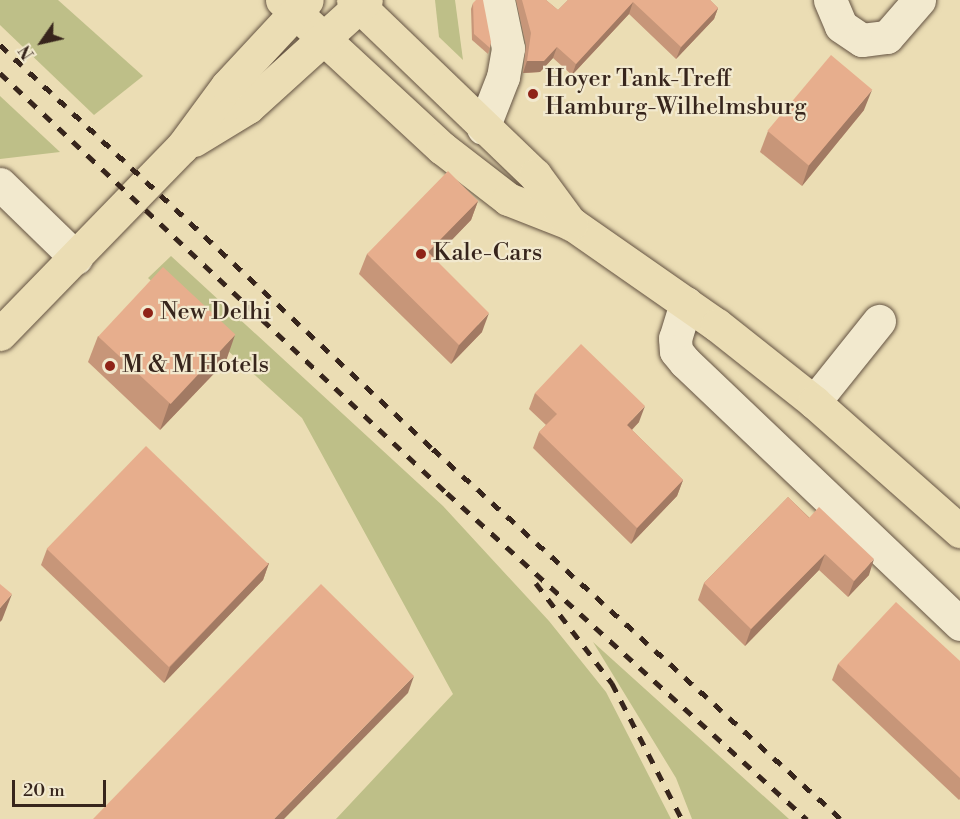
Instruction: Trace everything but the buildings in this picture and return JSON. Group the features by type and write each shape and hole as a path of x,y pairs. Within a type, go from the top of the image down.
{"main road":[{"path":"182,147 248,107 323,40 360,2 483,128 535,176 572,224"},
{"path":"0,334 182,147 227,86 295,4 323,40 415,125 508,199 572,224 686,303 814,402 960,531"}],"street":[{"path":"483,128 503,77 507,48 498,0"},
{"path":"830,0 834,15 851,35 862,40 878,40 898,28 919,0"},
{"path":"0,184 76,258"},
{"path":"686,303 675,338 676,351 685,362 960,624"},
{"path":"814,402 879,321"}],"green space":[{"path":"0,0 58,0 143,76 94,115 0,25"},
{"path":"435,0 455,0 463,60 439,37"},
{"path":"0,96 60,152 0,159"},
{"path":"171,256 443,506 549,621 606,692 671,819 336,819 453,694 302,418 148,278"},
{"path":"593,642 789,819 692,819 676,778"}],"railway":[{"path":"0,45 433,449 841,819"},
{"path":"0,73 447,493 807,819"},
{"path":"536,583 612,683 682,819"}],"place":[{"name":"Hoyer Tank-Treff Hamburg-Wilhelmsburg","path":"533,94"},
{"name":"Kale-Cars","path":"421,254"},
{"name":"New Delhi","path":"148,313"},
{"name":"M & M Hotels","path":"110,366"}]}
